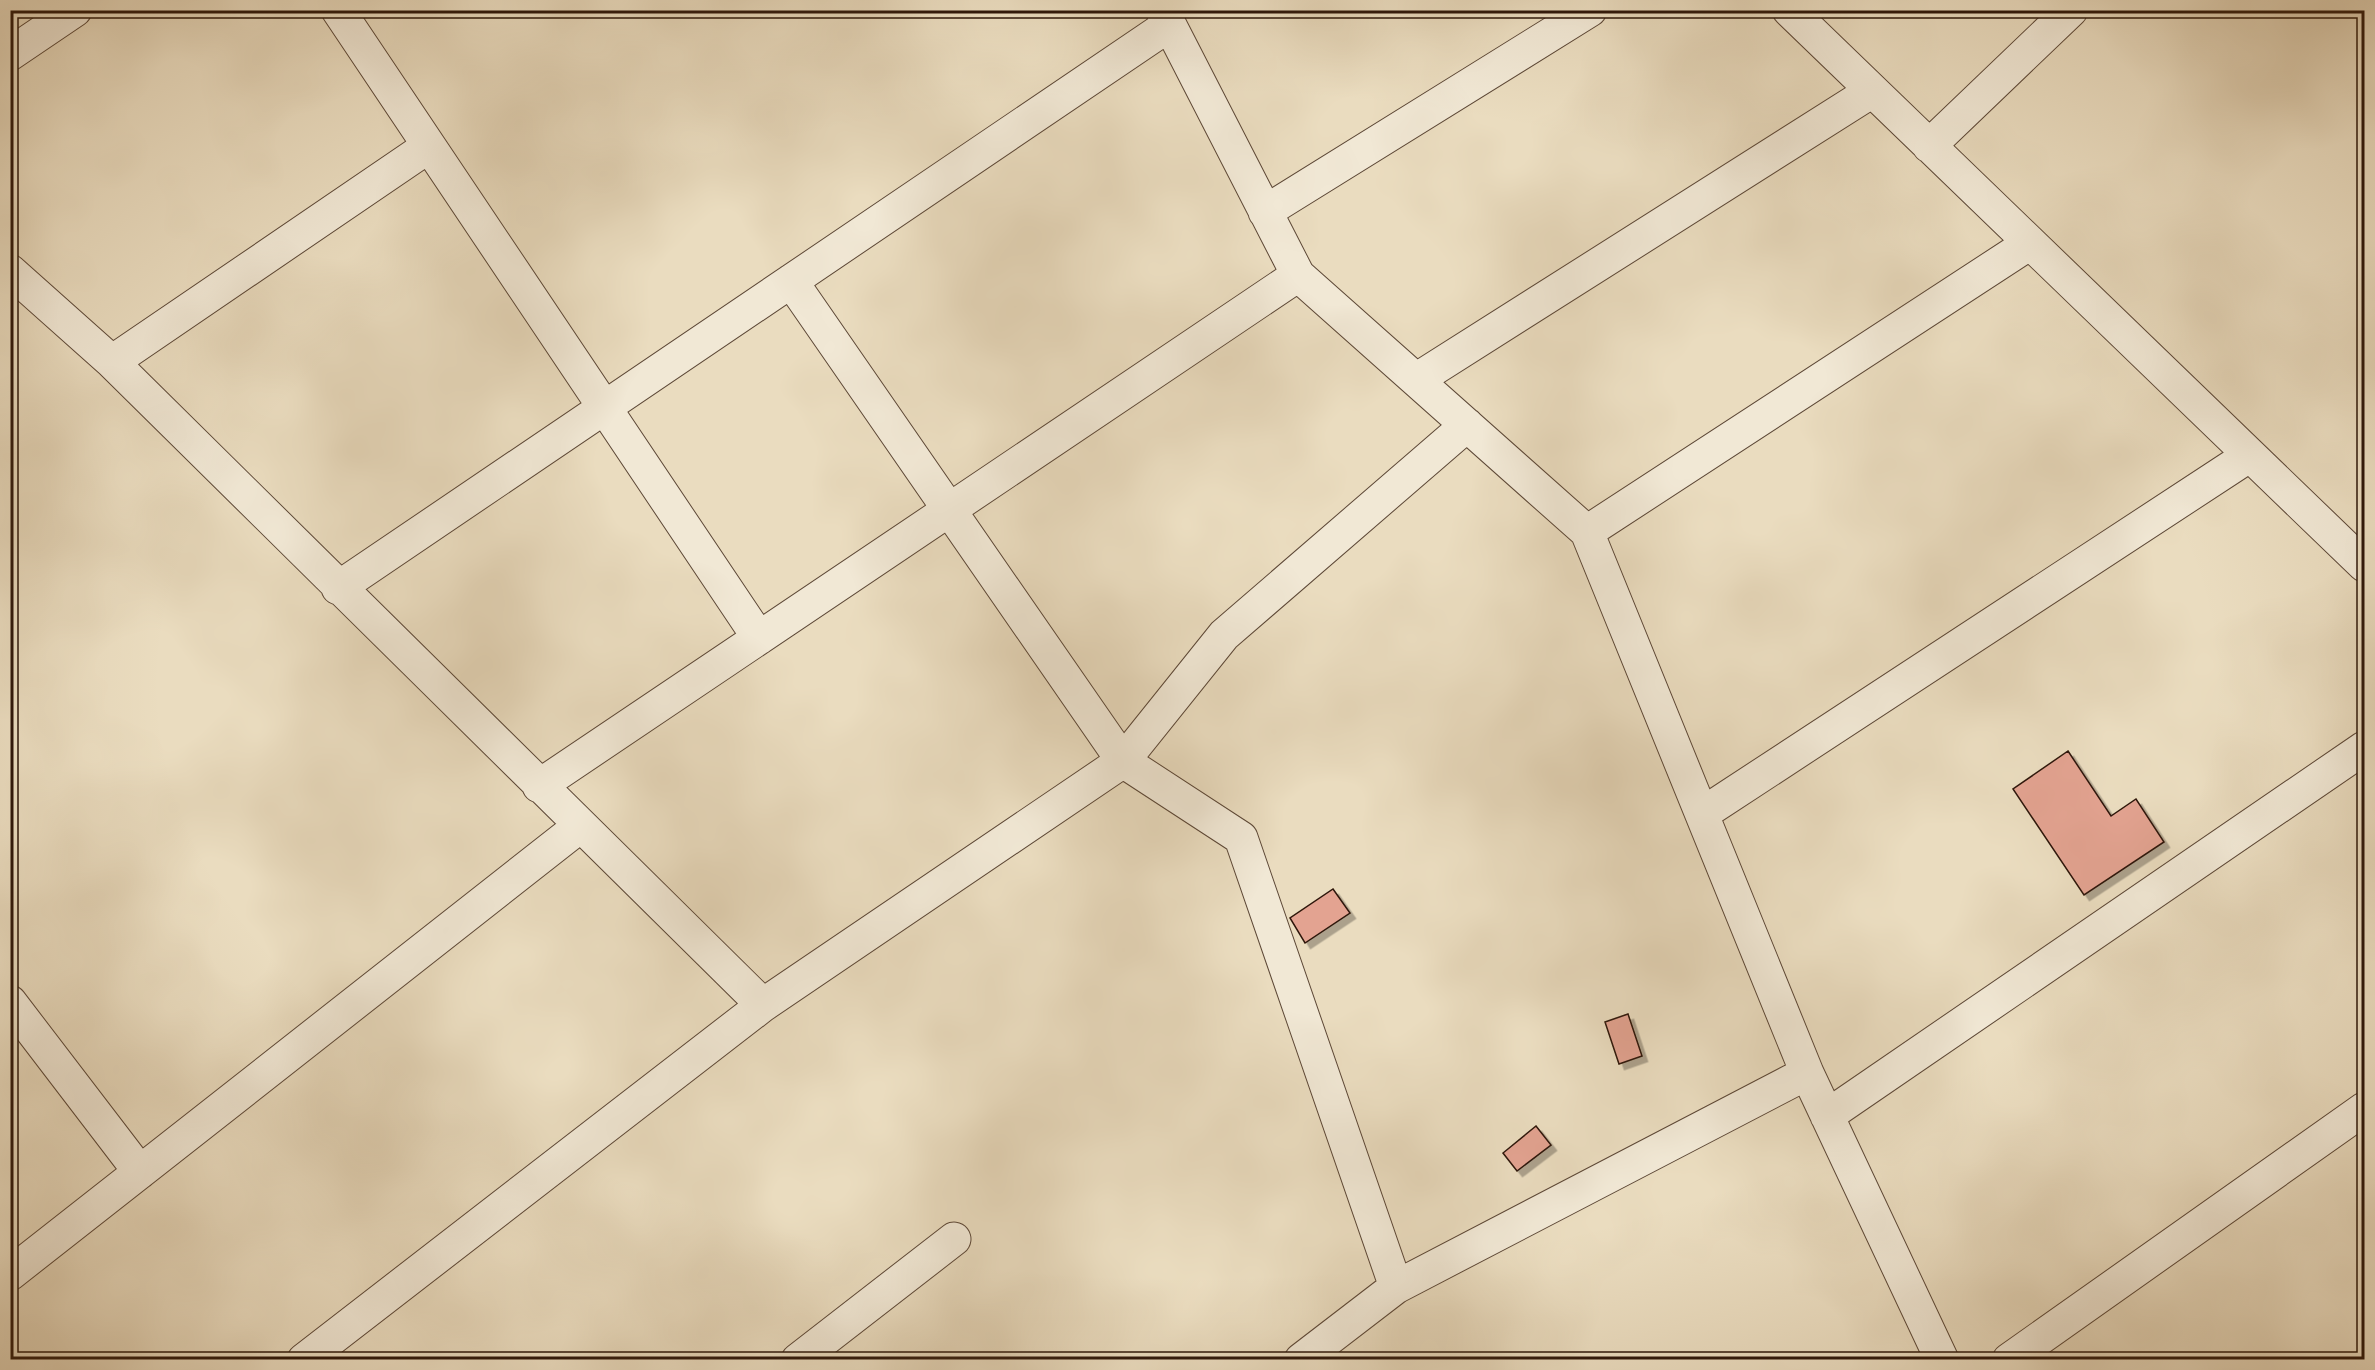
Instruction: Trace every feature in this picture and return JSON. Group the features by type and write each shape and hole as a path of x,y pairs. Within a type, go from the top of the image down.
{"street":[{"path":"10,54 75,10"},
{"path":"338,10 759,638"},
{"path":"1265,212 1590,10"},
{"path":"1789,10 2364,565"},
{"path":"1929,146 2071,10"},
{"path":"338,588 791,280 1165,17 1298,275 1587,532 1807,1073 1942,1359"},
{"path":"1416,380 1872,91"},
{"path":"112,362 429,147"},
{"path":"1587,532 2030,243"},
{"path":"539,786 1298,275"},
{"path":"791,280 1123,761 1241,838 1396,1287"},
{"path":"16,286 112,362 338,588 763,1005"},
{"path":"304,1359 763,1005 1123,761 1224,635 1467,425"},
{"path":"1702,814 2250,455"},
{"path":"1827,1116 2364,748"},
{"path":"10,1274 580,826"},
{"path":"10,1002 140,1172"},
{"path":"1301,1359 1396,1287 1807,1073"},
{"path":"2009,1359 2364,1109"},
{"path":"798,1359 954,1239"}],"building":[{"path":"2068,751 2111,816 2136,799 2164,842 2084,895 2013,789"},
{"path":"1333,889 1350,913 1305,943 1290,918"},
{"path":"1628,1014 1642,1056 1619,1064 1605,1022"},
{"path":"1536,1126 1551,1145 1517,1171 1503,1153"}]}
